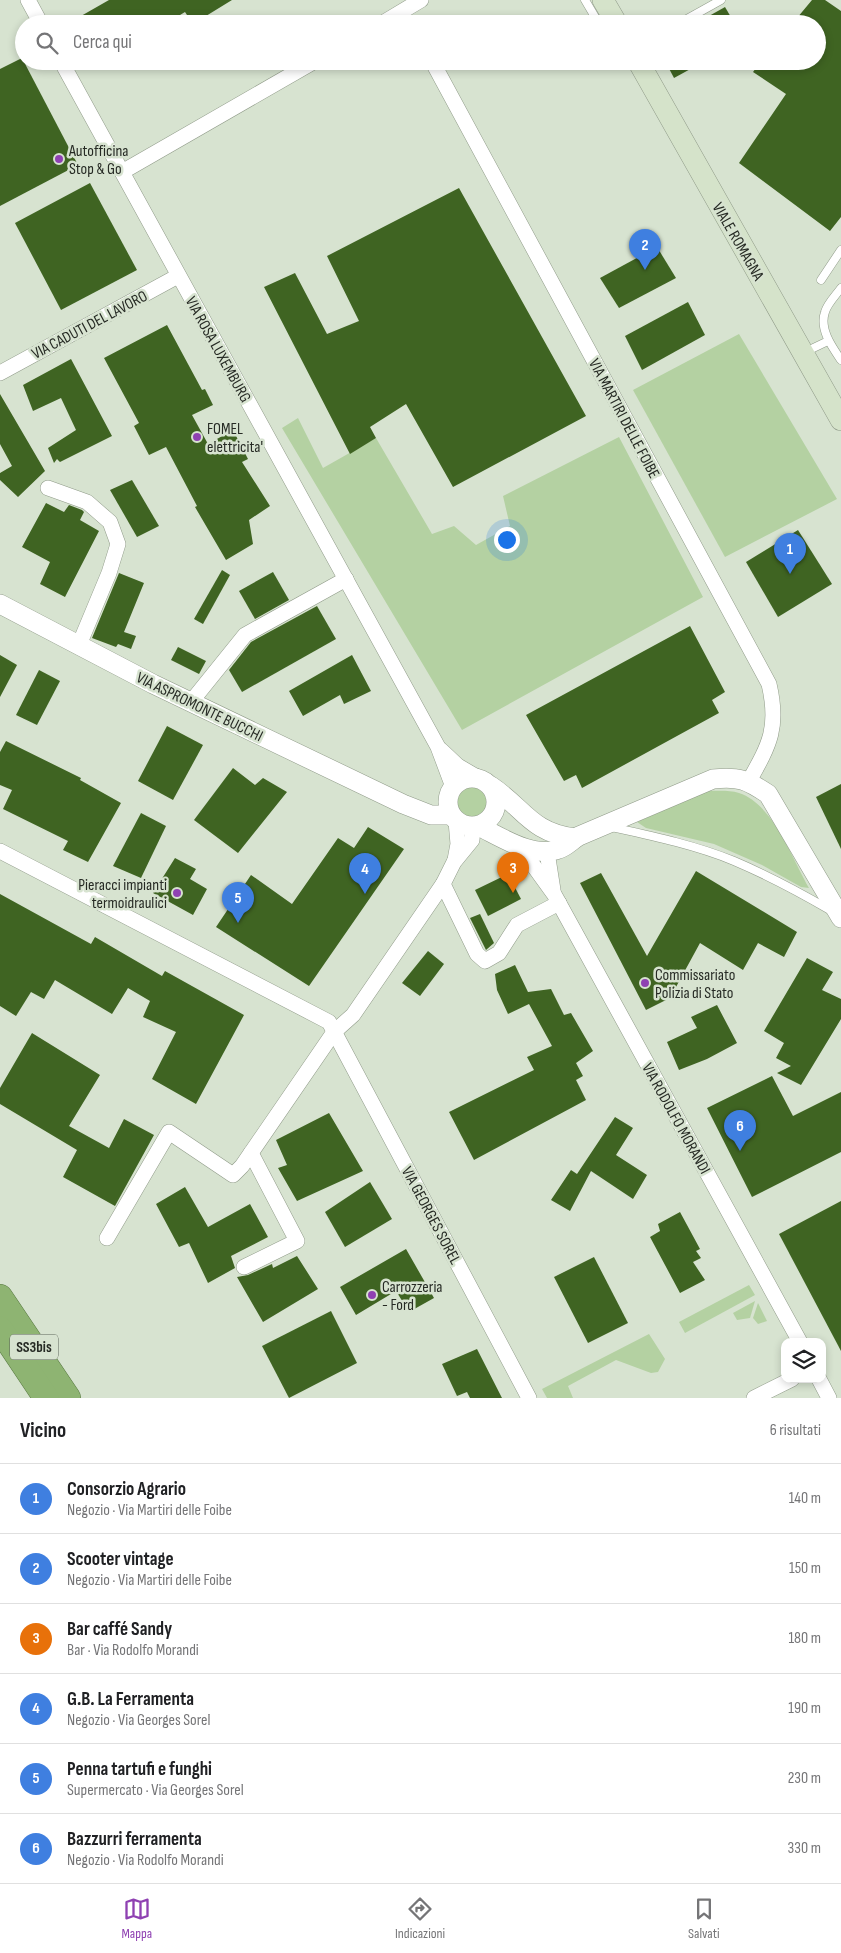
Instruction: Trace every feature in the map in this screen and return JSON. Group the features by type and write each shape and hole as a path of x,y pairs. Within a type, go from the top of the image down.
{"highway":[{"name":"SS3bis","path":"0,1297 68,1398"},
{"name":"SS3bis","path":"0,1329 46,1398"}],"main road":[{"path":"603,0 612,15"},
{"name":"VIALE ROMAGNA","path":"643,70 841,420"}],"street":[{"path":"28,0 36,15"},
{"path":"396,15 421,0"},
{"path":"404,10 407,15"},
{"name":"VIA ROSA LUXEMBURG","path":"66,70 438,748 451,790"},
{"path":"122,172 300,70"},
{"name":"VIA MARTIRI DELLE FOIBE","path":"437,70 769,684 774,705 774,725 764,753 749,781"},
{"name":"VIA CADUTI DEL LAVORO","path":"0,372 178,276"},
{"path":"48,488 87,502 110,522 118,544 109,573 79,645"},
{"path":"192,702 245,635 346,579"},
{"name":"VIA ASPROMONTE BUCCHI","path":"0,604 192,702 403,804 431,815 465,822 530,849 561,846"},
{"name":"VIA ROSA LUXEMBURG","path":"438,748 458,766 486,783"},
{"path":"561,846 713,779 732,777 749,781 768,794 840,916"},
{"name":"VIA ASPROMONTE BUCCHI","path":"403,804 427,804 467,778 486,783"},
{"path":"486,783 508,798 530,821 561,846"},
{"path":"451,790 448,808 465,822 486,823 496,810 495,793 486,783"},
{"path":"530,821 545,831 561,846"},
{"path":"107,1238 169,1132 233,1175 251,1153 334,1032 353,1015 443,884 454,862 465,822"},
{"name":"VIA RODOLFO MORANDI","path":"511,841 533,864 556,898 798,1338"},
{"name":"VIA RODOLFO MORANDI","path":"556,898 550,872 561,846"},
{"name":"VIA GEORGES SOREL","path":"0,851 329,1022 529,1398"},
{"path":"443,884 477,954 485,961 499,953 518,925 556,898"},
{"path":"244,1267 297,1241 251,1153"},
{"path":"754,1398 784,1383"},
{"path":"821,1383 829,1398"}],"lane":[{"path":"585,0 594,15"},
{"path":"694,15 721,0"},
{"path":"821,280 841,250"},
{"path":"841,288 824,312 824,323 828,341 841,360"},
{"path":"803,353 828,341"},
{"path":"606,826 662,838 733,860 775,880 840,916"}],"green space":[{"path":"739,334 837,499 725,557 633,390"},
{"path":"298,418 323,468 376,438 432,534 454,526 476,545 510,526 503,496 619,437 703,597 462,730 282,428"},
{"path":"471,787 483,791 487,803 483,815 471,819 459,815 455,803 459,791"},
{"path":"708,791 739,793 751,799 762,808 780,833 809,888 801,887 762,865 714,844 646,828 637,822"},
{"path":"749,1285 755,1295 685,1333 679,1322"},
{"path":"755,1301 750,1318 737,1320 733,1313"},
{"path":"758,1303 767,1321 758,1324 753,1318"},
{"path":"649,1334 665,1359 658,1372 651,1373 616,1360 568,1386 573,1398 547,1398 542,1389"}],"building":[{"path":"109,0 232,0 208,15 187,15 185,12 180,15 83,15"},
{"path":"812,0 825,0 841,11 841,217 830,231 739,163 786,94 753,72 754,70 826,70 826,15 800,15"},
{"path":"725,7 730,15 711,15"},
{"path":"15,62 15,70 28,70 78,165 0,206 0,69"},
{"path":"670,70 689,70 674,78"},
{"path":"90,183 137,270 61,310 15,223"},
{"path":"459,188 586,416 453,487 406,404 370,427 376,438 350,454 264,287 295,273 327,334 359,321 327,256"},
{"path":"657,247 676,278 619,308 600,278"},
{"path":"688,302 705,335 642,370 625,336"},
{"path":"167,325 202,390 205,389 213,405 192,415 208,444 233,430 248,459 242,462 270,506 249,520 253,544 226,560 195,507 197,506 166,447 149,455 134,426 139,423 104,358"},
{"path":"71,359 112,436 60,462 57,459 54,463 48,448 76,430 61,398 33,411 23,385"},
{"path":"0,394 45,471 18,497 0,480 0,473 12,466 0,444"},
{"path":"132,480 159,526 137,537 110,490"},
{"path":"46,503 64,512 69,505 82,510 84,512 80,520 99,531 65,597 40,584 50,562 22,547"},
{"path":"798,530 832,584 778,617 746,562"},
{"path":"222,570 230,575 203,624 194,619"},
{"path":"273,572 289,600 255,619 239,591"},
{"path":"119,573 144,583 124,632 136,636 131,649 118,644 116,647 92,638"},
{"path":"317,606 336,639 242,692 229,670 251,642"},
{"path":"690,626 725,692 712,700 719,713 582,788 576,775 564,781 526,715"},
{"path":"178,647 206,661 199,674 171,660"},
{"path":"0,655 17,665 0,697"},
{"path":"352,655 371,691 344,704 340,695 303,716 289,691"},
{"path":"39,670 60,681 37,725 16,715"},
{"path":"167,726 203,745 173,800 138,781"},
{"path":"6,741 81,778 80,780 121,803 88,862 63,850 68,841 3,809 12,790 0,785 0,752"},
{"path":"233,768 255,785 263,778 287,792 238,853 194,820"},
{"path":"841,784 841,849 816,797"},
{"path":"141,813 166,826 141,878 113,866"},
{"path":"368,827 404,849 309,986 216,927 251,875 292,904 338,838 354,848"},
{"path":"175,858 196,869 190,879 207,889 193,915 153,893"},
{"path":"696,871 797,932 784,957 758,943 743,970 700,943 670,998 646,1010 580,883 601,873 647,956"},
{"path":"508,874 521,899 488,916 475,890"},
{"path":"0,894 91,944 95,937 162,976 165,971 244,1015 196,1104 152,1079 176,1032 143,1017 150,1001 128,988 112,1014 55,980 44,999 31,992 16,1016 0,1006"},
{"path":"480,914 494,943 486,950 470,918"},
{"path":"428,951 444,964 420,996 402,983"},
{"path":"807,958 833,972 822,990 841,999 841,1019 801,1085 777,1073 791,1066 776,1058 784,1043 764,1031"},
{"path":"515,965 528,992 551,989 564,1015 571,1013 593,1051 576,1063 583,1076 576,1080 586,1100 474,1160 449,1112 534,1070 527,1057 552,1046 529,1004 508,1014 497,990 495,974"},
{"path":"717,1005 737,1043 707,1059 679,1070 667,1042 697,1028 691,1017"},
{"path":"32,1033 100,1075 69,1126 109,1148 124,1119 154,1135 115,1206 63,1177 77,1150 0,1104 0,1088"},
{"path":"772,1076 793,1116 841,1092 841,1152 752,1197 707,1108"},
{"path":"329,1113 363,1171 297,1201 278,1168 287,1165 276,1140"},
{"path":"615,1117 633,1128 616,1155 647,1175 633,1199 591,1171 570,1211 551,1200 571,1170 577,1174"},
{"path":"370,1182 392,1219 345,1247 325,1212"},
{"path":"185,1187 208,1227 250,1204 268,1237 231,1256 235,1268 208,1283 189,1243 179,1247 156,1204"},
{"path":"841,1201 841,1351 779,1234"},
{"path":"680,1212 700,1249 696,1251 701,1258 693,1262 705,1280 680,1293 650,1237 660,1231 658,1224"},
{"path":"406,1249 434,1298 409,1312 396,1291 356,1315 340,1287"},
{"path":"297,1256 318,1289 263,1322 237,1277 248,1275 272,1264 273,1268"},
{"path":"594,1257 628,1323 588,1343 554,1277"},
{"path":"331,1311 357,1363 289,1398 262,1346"},
{"path":"477,1349 502,1398 470,1398 467,1392 457,1396 442,1364"}],"place":[{"name":"Autofficina Stop & Go","path":"59,159"},
{"name":"Scooter vintage","path":"645,270"},
{"name":"FOMEL elettricita'","path":"197,437"},
{"name":"Consorzio Agrario","path":"790,574"},
{"name":"Pieracci impianti termoidraulici","path":"177,893"},
{"name":"Bar caffé Sandy","path":"513,893"},
{"name":"G.B. La Ferramenta","path":"365,894"},
{"name":"Penna tartufi e funghi","path":"238,923"},
{"name":"Commissariato Polizia di Stato","path":"645,983"},
{"name":"Bazzurri ferramenta","path":"740,1151"},
{"name":"Carrozzeria - Ford","path":"372,1295"}]}
